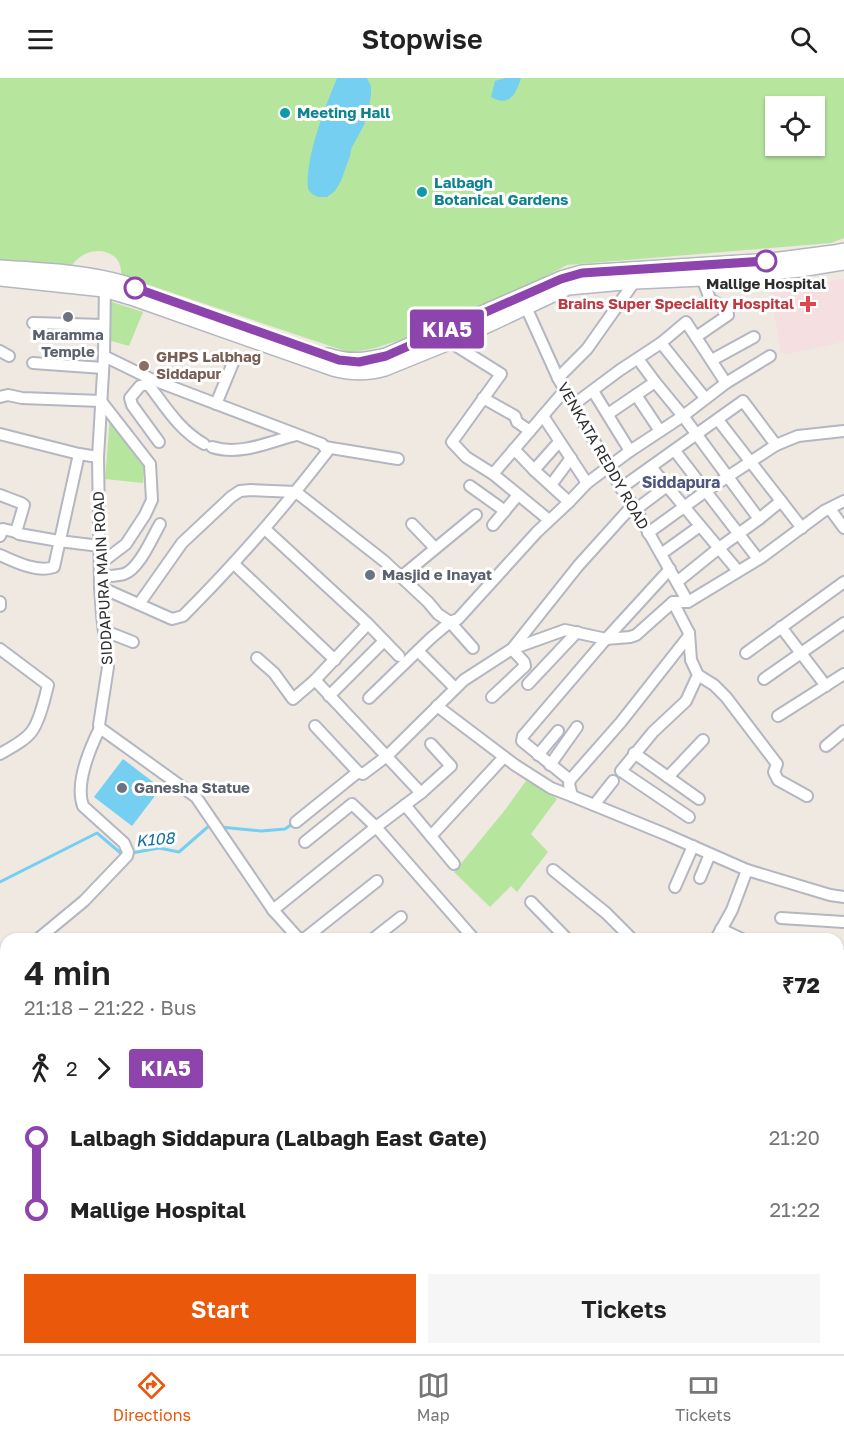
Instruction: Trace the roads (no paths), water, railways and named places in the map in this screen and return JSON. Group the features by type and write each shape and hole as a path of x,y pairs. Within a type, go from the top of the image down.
{"main road":[{"path":"447,336 526,307 568,287 635,275 834,254 844,251"},
{"path":"0,268 51,271 105,283 141,300 348,372 385,369 561,279 582,273 702,278 800,269 844,262"},
{"path":"0,278 105,283"}],"street":[{"path":"558,378 588,349 635,275"},
{"path":"696,337 728,315 727,310 710,298 702,278"},
{"name":"SIDDAPURA MAIN ROAD","path":"45,933 84,901 127,856 128,852 124,843 83,806 80,798 90,748 100,728 108,667 100,582 98,457 104,356 105,283"},
{"name":"VENKATA REDDY ROAD","path":"526,307 558,378 688,602"},
{"path":"33,322 104,325"},
{"path":"573,405 661,343 686,322 726,383"},
{"path":"447,336 501,374 452,442 466,457 493,474 549,520"},
{"path":"712,360 754,337"},
{"path":"661,343 705,398"},
{"path":"104,356 148,381 216,404 325,447 398,459"},
{"path":"369,698 450,622 458,619 549,520 587,483 726,383 770,356"},
{"path":"216,404 236,358"},
{"path":"638,359 759,519"},
{"path":"33,363 103,368"},
{"path":"148,381 140,386 130,398 132,405 159,442"},
{"path":"148,381 182,428 208,446 228,451 240,450 296,435"},
{"path":"608,414 655,382"},
{"path":"493,474 565,390"},
{"path":"593,391 630,451"},
{"path":"0,397 8,395 22,398 101,401 150,464 152,500 145,515 126,544 101,563"},
{"path":"636,395 660,431"},
{"path":"483,398 515,416 517,422 530,431"},
{"path":"621,488 743,401 776,445"},
{"path":"543,416 587,483"},
{"path":"718,420 802,528"},
{"path":"648,533 776,445 798,436 844,431"},
{"path":"0,434 98,457"},
{"path":"534,470 559,442"},
{"path":"100,582 172,619 183,616 265,529 327,452 325,447"},
{"path":"514,449 569,502"},
{"path":"675,451 758,559"},
{"path":"0,555 25,566 52,569 54,567 79,454"},
{"path":"551,485 571,459"},
{"path":"651,467 738,571"},
{"path":"470,486 505,511"},
{"path":"512,649 578,566 634,507 667,486"},
{"path":"139,604 182,543 231,496 240,491 250,490 296,492 402,576 438,614 450,622 473,648"},
{"path":"0,495 24,505 16,532"},
{"path":"493,525 518,495"},
{"path":"677,582 781,501"},
{"path":"315,726 358,772 363,774 387,756 464,680 512,649 565,630 606,639 636,635 673,602 688,602 758,559 824,511 844,501"},
{"path":"830,509 844,528"},
{"path":"402,576 476,515"},
{"path":"412,524 435,548"},
{"path":"100,582 132,569 160,525"},
{"path":"661,554 700,526"},
{"path":"0,536 3,529 19,534 100,546"},
{"path":"265,529 368,624 399,656"},
{"path":"234,564 335,660"},
{"path":"570,780 523,743 523,736 670,569"},
{"path":"746,653 844,582"},
{"path":"673,602 689,633 691,660 698,675 714,685 726,697 777,764 774,772 778,780 807,796"},
{"path":"764,679 844,623"},
{"path":"257,658 274,673 293,699 335,660 366,626"},
{"path":"781,627 826,686"},
{"path":"105,631 133,642"},
{"path":"528,684 577,632"},
{"path":"572,796 570,780 621,722 689,633"},
{"path":"329,696 384,641"},
{"path":"0,649 48,685 32,732 0,754"},
{"path":"492,697 525,666 512,649"},
{"path":"418,651 455,688"},
{"path":"778,716 844,674"},
{"path":"689,817 621,771 653,732 686,701 698,675"},
{"path":"315,680 421,793"},
{"path":"437,706 504,757 551,788 747,870 830,895 844,897"},
{"path":"550,765 577,727"},
{"path":"100,728 196,797 273,910 294,933"},
{"path":"538,755 558,731"},
{"path":"826,746 844,731"},
{"path":"668,777 704,740"},
{"path":"273,910 421,793 451,766 431,744"},
{"path":"634,753 699,799"},
{"path":"430,836 504,757"},
{"path":"296,822 358,772"},
{"path":"594,805 613,781"},
{"path":"305,842 352,804 376,827 469,933"},
{"path":"405,805 454,864"},
{"path":"675,887 693,846"},
{"path":"700,878 710,854"},
{"path":"553,870 606,913 626,933"},
{"path":"719,933 732,910 747,870"},
{"path":"312,933 377,881"},
{"path":"531,902 561,933"},
{"path":"381,933 401,917"},
{"path":"781,918 844,922"}],"water":[{"path":"337,78 367,78 371,86 369,108 364,125 351,149 341,181 335,191 327,197 318,197 308,189 310,162 317,133"},
{"path":"505,78 521,78 514,94 508,100 503,101 491,97 495,81"},
{"path":"123,759 161,788 132,826 94,797"}],"waterway":[{"name":"K108","path":"220,827 261,831 285,829 295,822"},
{"name":"K108","path":"132,853 159,848 179,852 210,825 213,826"},
{"name":"K108","path":"0,882 97,833 123,855 125,854"}],"place":[{"name":"Meeting Hall","path":"285,113"},
{"name":"Lalbagh Botanical Gardens","path":"422,192"},
{"name":"Mallige Hospital","path":"766,261"},
{"name":"Brains Super Speciality Hospital","path":"808,304"},
{"name":"Maramma Temple","path":"68,317"},
{"name":"GHPS Lalbhag Siddapur","path":"144,366"},
{"name":"Masjid e Inayat","path":"370,575"},
{"name":"Ganesha Statue","path":"122,788"}],"district":[{"name":"Siddapura","path":"681,482"}]}
